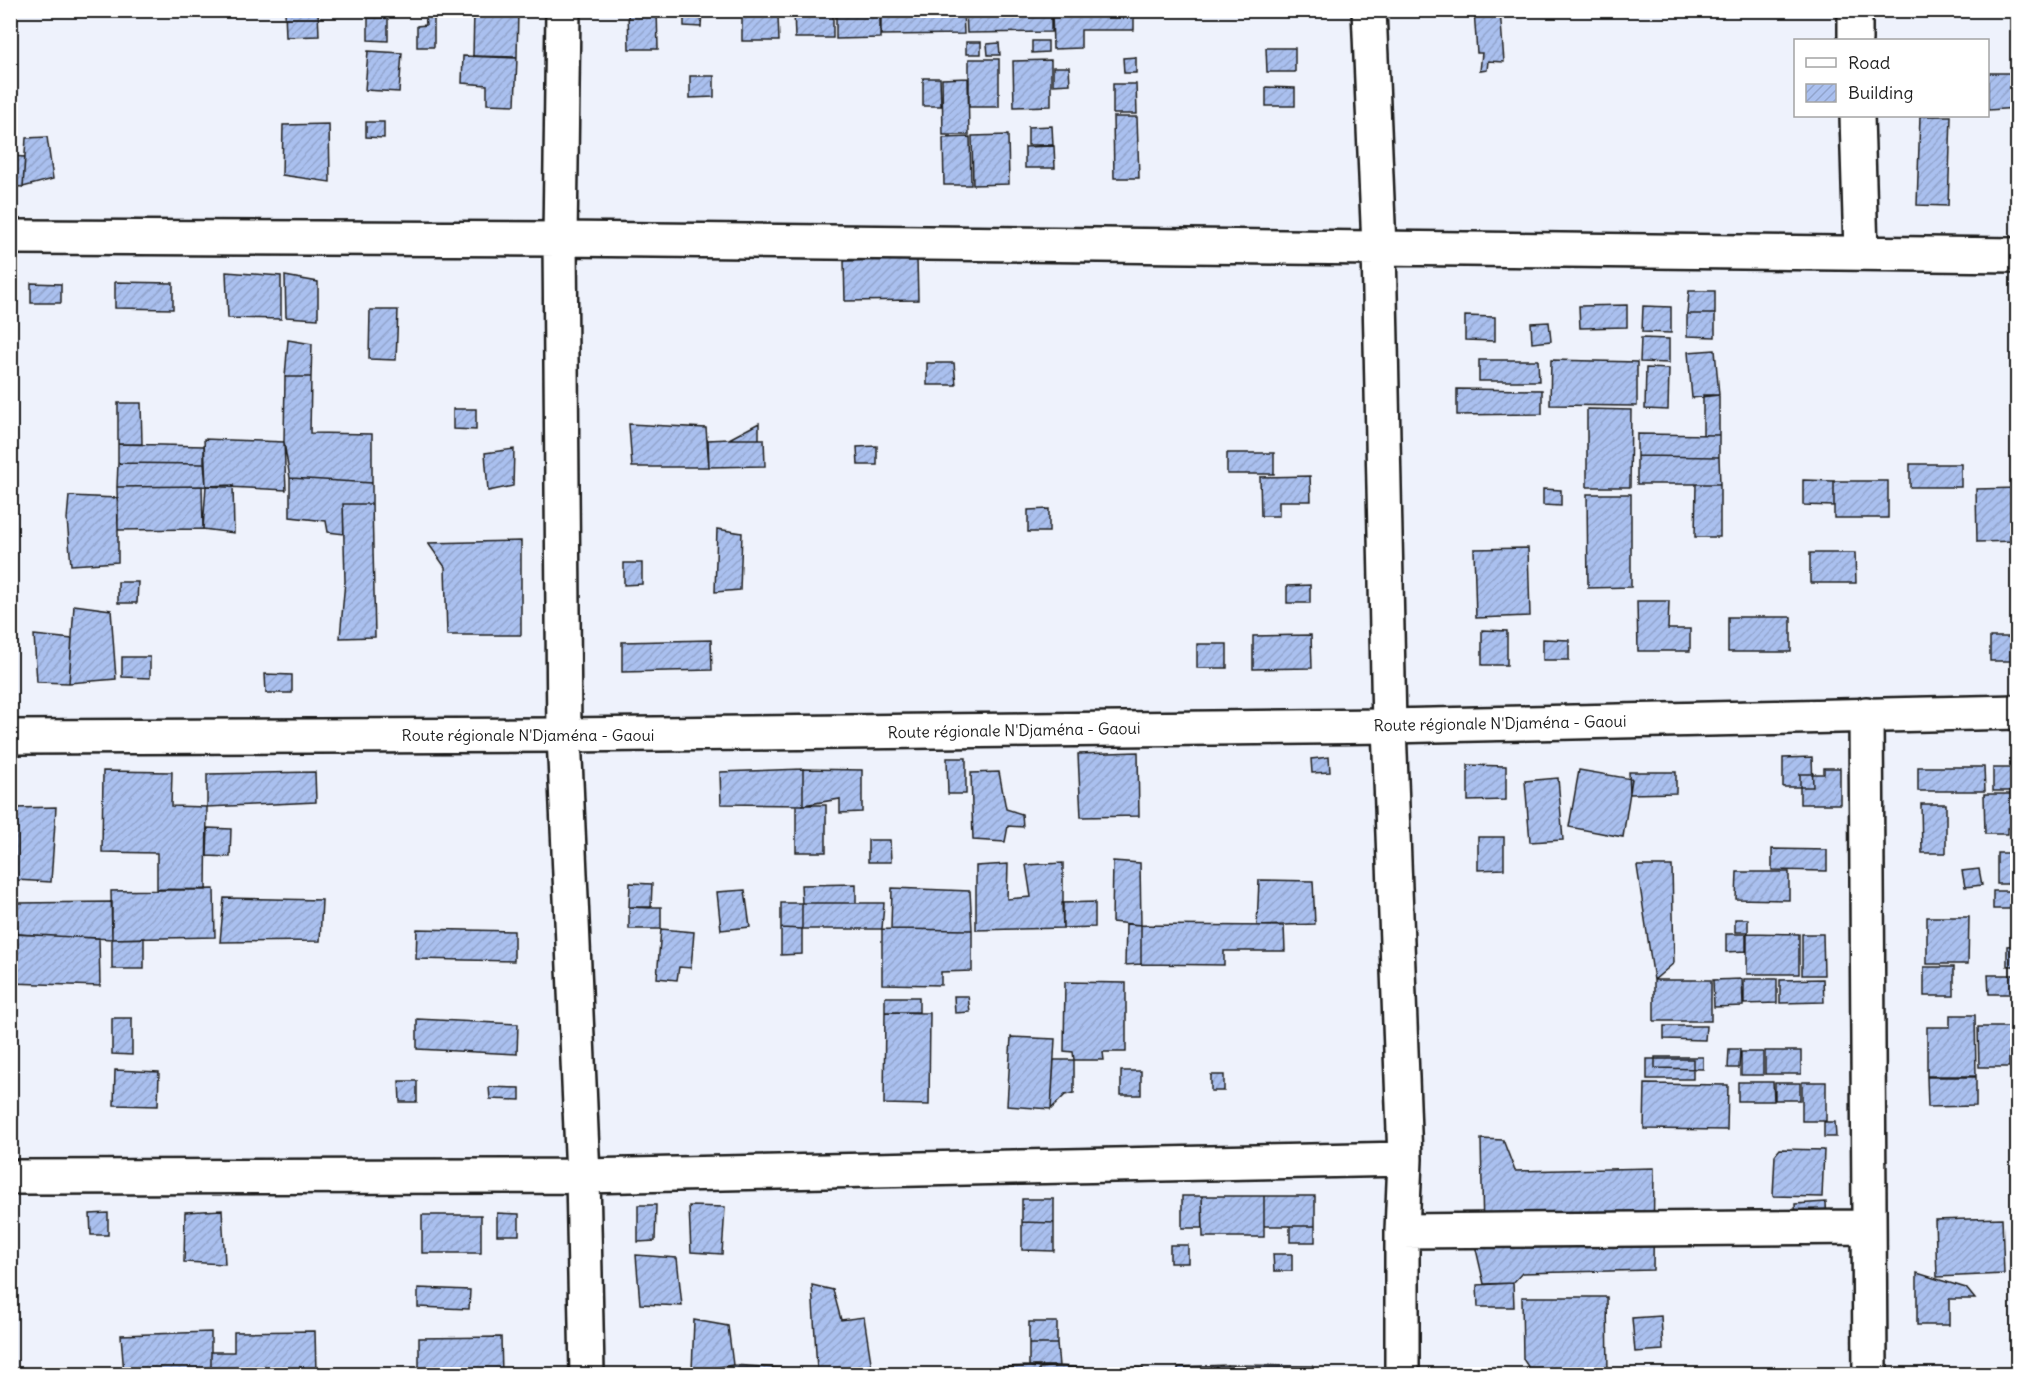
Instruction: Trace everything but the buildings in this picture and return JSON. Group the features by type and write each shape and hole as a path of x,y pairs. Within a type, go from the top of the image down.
{"street":[{"path":"564,10 560,239 564,735 583,1176 587,1374"},
{"path":"1369,10 1380,247 1389,726 1405,1159 1402,1231 1402,1374"},
{"path":"1855,10 1855,39"},
{"path":"1857,117 1861,252"},
{"path":"10,237 560,239 2018,255"},
{"name":"Route régionale N'Djaména - Gaoui","path":"10,737 564,735 1389,726 2018,712"},
{"path":"1866,714 1870,1374"},
{"path":"10,1177 583,1176 1405,1159"},
{"path":"1402,1231 1868,1227"}]}
